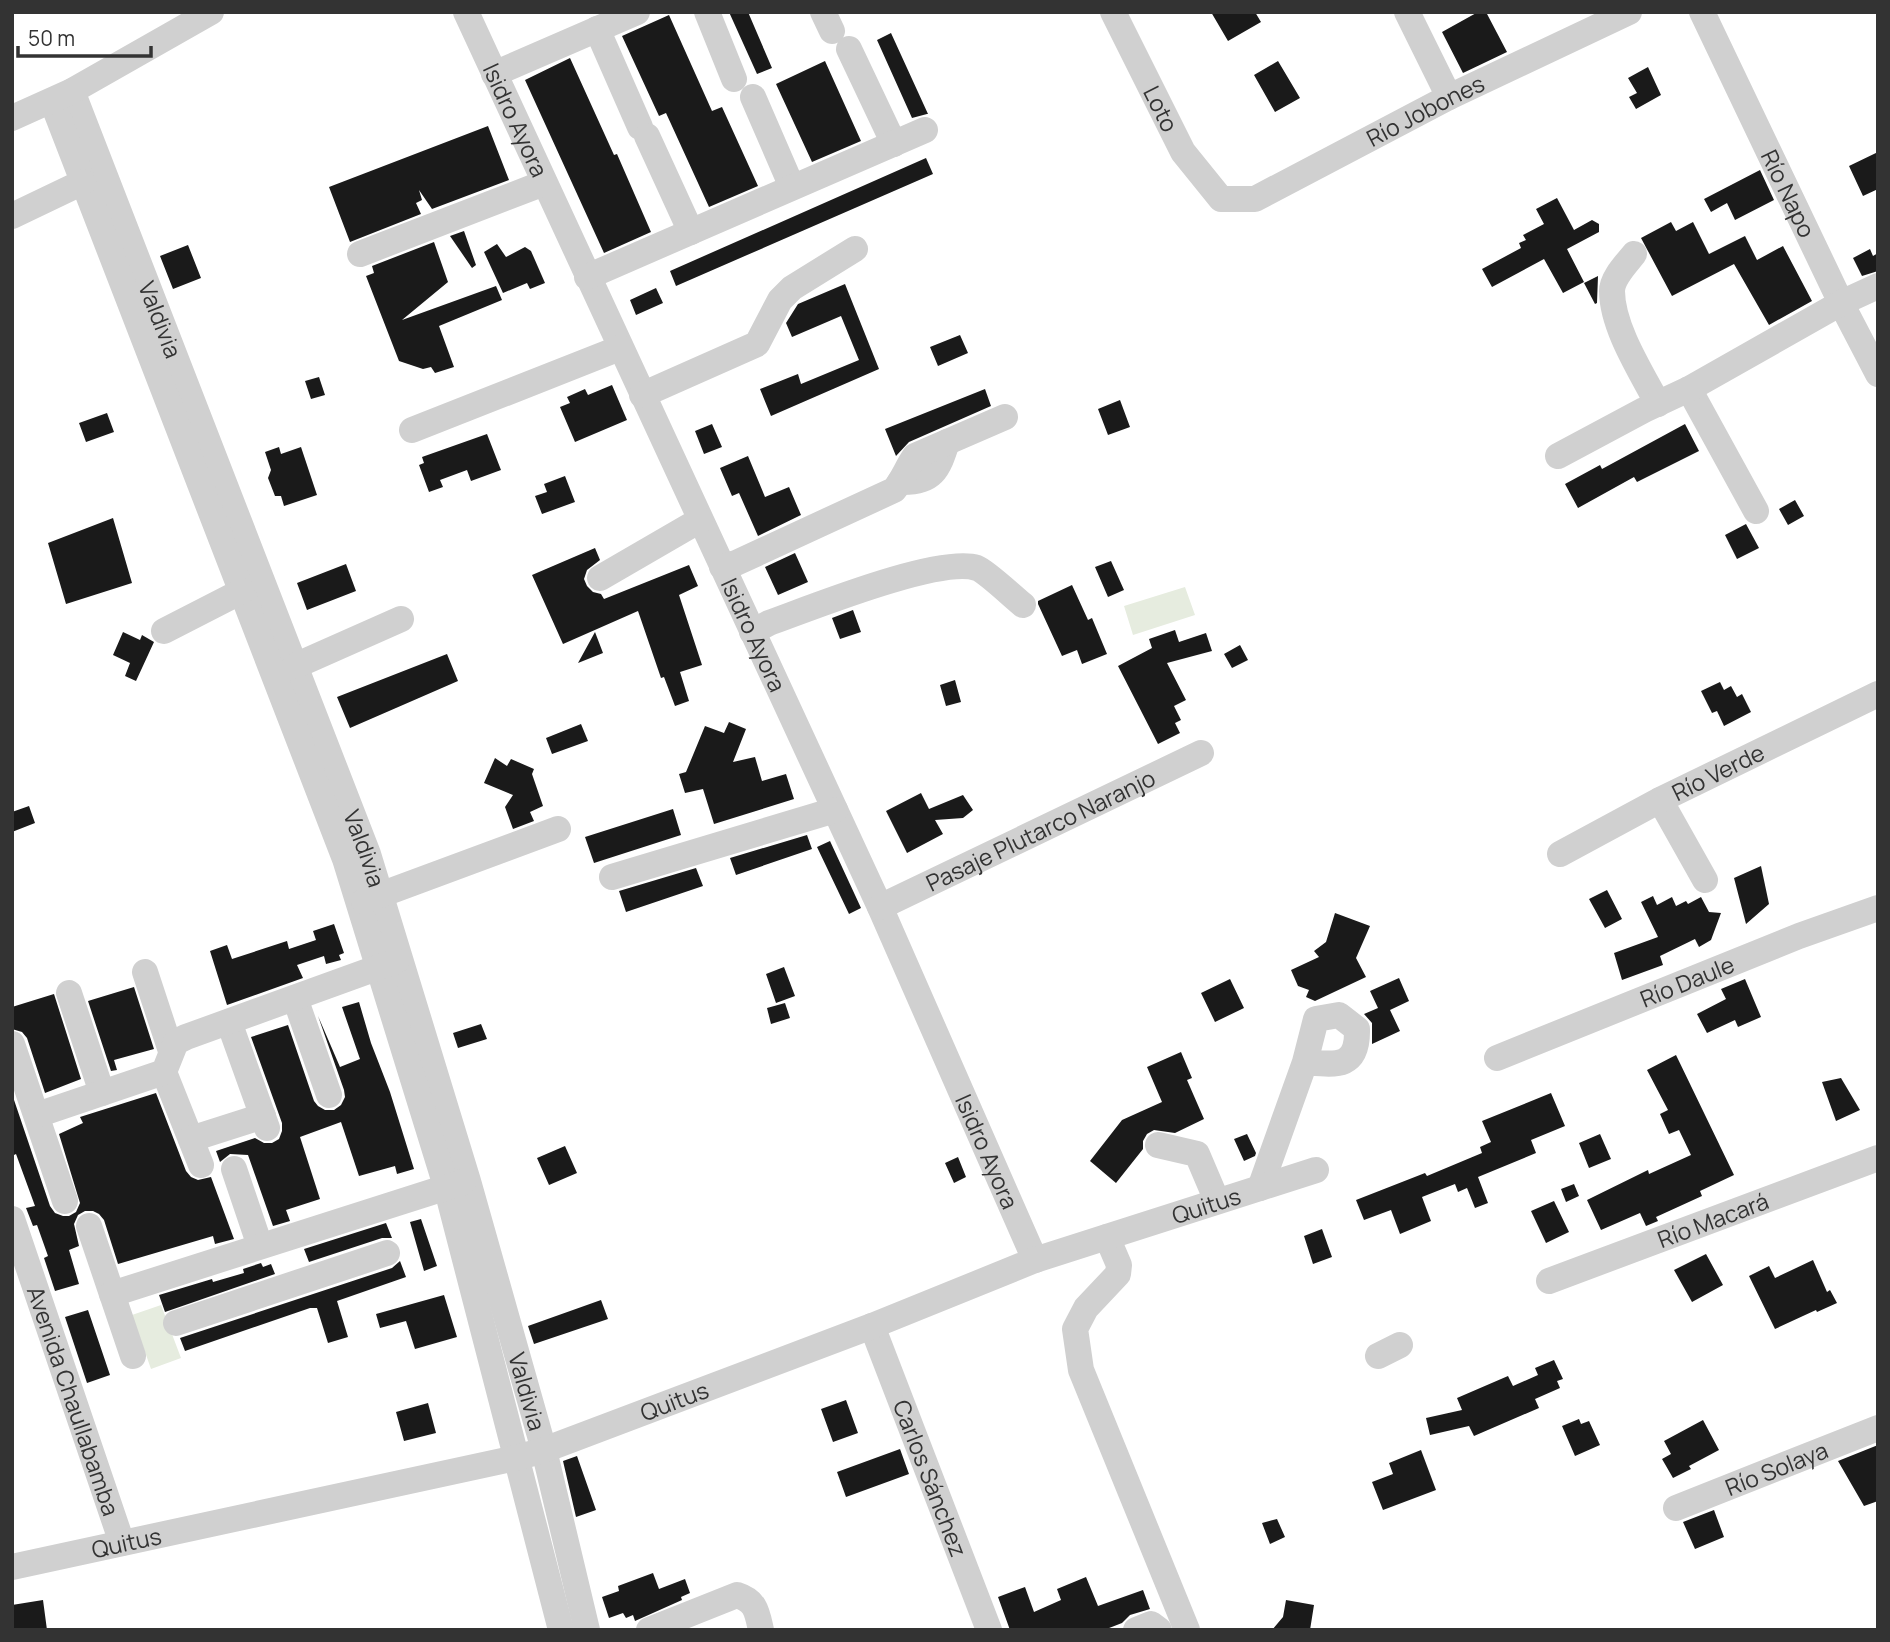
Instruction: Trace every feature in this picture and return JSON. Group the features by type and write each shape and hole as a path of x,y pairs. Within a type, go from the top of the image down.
{"street":[{"path":"12,118 62,96 211,12"},
{"name":"Isidro Ayora","path":"466,12 880,907 1035,1260"},
{"path":"494,74 637,12"},
{"path":"707,12 792,187"},
{"name":"Loto","path":"1113,12 1183,152 1221,199"},
{"path":"1407,12 1449,97"},
{"name":"Río Jobones","path":"1221,199 1255,199 1449,97 1629,12"},
{"name":"Río Napo","path":"1702,12 1841,303 1878,374"},
{"path":"597,29 691,232"},
{"path":"835,31 894,144"},
{"name":"Valdivia","path":"62,96 83,182 245,578 295,666 368,853 370,899"},
{"name":"Valdivia","path":"62,96 245,578 345,859 370,899 457,1184 502,1350 544,1450 587,1630"},
{"path":"587,277 925,130"},
{"path":"12,216 83,182"},
{"path":"360,254 544,183"},
{"path":"642,396 757,344 780,300 792,288 855,249"},
{"path":"1634,254 1620,271 1611,289 1620,332 1658,404"},
{"path":"1558,456 1689,389 1841,303 1878,286"},
{"path":"412,430 620,348"},
{"path":"1689,389 1756,511"},
{"path":"722,567 736,564 894,490 915,456 1006,417"},
{"path":"600,578 700,520"},
{"path":"752,632 769,623 923,570 954,566 978,568 1023,605"},
{"path":"164,631 245,578"},
{"path":"295,666 401,619"},
{"name":"Río Verde","path":"1560,854 1660,800 1878,694"},
{"name":"Pasaje Plutarco Naranjo","path":"880,907 1201,753"},
{"path":"1660,800 1704,880"},
{"path":"612,877 835,810"},
{"path":"370,899 558,829"},
{"name":"Río Daule","path":"1497,1058 1798,936 1878,908"},
{"path":"37,1115 102,1093 168,1061 176,1042 186,1037 391,963"},
{"path":"145,972 168,1061 201,1165"},
{"path":"69,993 102,1093"},
{"path":"295,998 329,1095"},
{"path":"191,1139 265,1122 229,1022"},
{"path":"12,1044 65,1201"},
{"path":"1260,1188 1305,1062"},
{"path":"1158,1145 1197,1154 1217,1201"},
{"name":"Río Macará","path":"1549,1281 1878,1158"},
{"path":"234,1169 260,1246"},
{"name":"Quitus","path":"12,1567 544,1450 872,1326 1035,1260 1316,1170"},
{"path":"112,1294 457,1184"},
{"name":"Avenida Chaullabamba","path":"12,1219 122,1543"},
{"path":"89,1226 133,1356"},
{"path":"1107,1237 1119,1265 1118,1274 1086,1308 1074,1329 1081,1370 1187,1630"},
{"path":"287,1238 302,1280"},
{"path":"176,1323 387,1253"},
{"name":"Carlos Sánchez","path":"872,1326 989,1630"},
{"name":"Valdivia","path":"502,1350 516,1458 561,1630"},
{"name":"Río Solaya","path":"1676,1507 1878,1428"},
{"path":"649,1630 737,1595 755,1605 761,1630"},
{"path":"1136,1630 1151,1624 1159,1630"}],"shaded area":[{"path":"1185,587 1195,615 1133,635 1124,606"},
{"path":"161,1305 181,1358 151,1369 132,1315"}],"building":[{"path":"729,12 748,12 772,68 757,74"},
{"path":"1211,12 1255,12 1261,22 1228,41"},
{"path":"1478,12 1486,12 1507,52 1463,73 1442,32"},
{"path":"669,15 712,111 722,107 758,186 709,207 666,113 659,116 622,36"},
{"path":"891,33 928,114 912,118 877,40"},
{"path":"570,58 651,232 604,253 525,80"},
{"path":"825,61 861,141 812,162 776,84"},
{"path":"1278,61 1300,98 1275,112 1254,75"},
{"path":"1648,67 1661,95 1636,109 1629,97 1637,93 1628,78"},
{"path":"488,126 509,180 432,209 419,190 422,200 416,203 421,214 350,242 329,187"},
{"path":"1878,152 1878,189 1863,196 1849,166"},
{"path":"926,158 933,174 676,286 670,271"},
{"path":"1760,170 1774,200 1735,220 1727,203 1711,212 1704,199"},
{"path":"1557,198 1574,230 1592,220 1599,224 1599,232 1567,249 1584,282 1563,293 1544,259 1492,287 1482,269 1521,248 1519,243 1526,240 1523,235 1544,224 1536,209"},
{"path":"1671,222 1676,231 1693,222 1709,254 1745,236 1757,260 1783,246 1812,301 1769,325 1734,264 1672,296 1641,238"},
{"path":"464,231 476,265 472,268 450,236"},
{"path":"434,242 448,282 402,320 496,286 502,300 439,326 454,367 435,373 431,367 423,369 399,361 366,276 374,273 372,266"},
{"path":"497,244 506,257 525,247 531,251 545,283 530,289 527,283 503,293 484,252"},
{"path":"188,245 201,278 173,289 160,256"},
{"path":"1870,249 1873,256 1878,253 1878,271 1862,276 1853,258"},
{"path":"1598,276 1597,303 1595,304 1584,283"},
{"path":"845,284 879,369 771,416 760,389 798,374 801,384 859,360 841,316 792,337 786,323 798,304"},
{"path":"656,288 663,303 636,315 630,300"},
{"path":"960,335 968,353 938,366 930,347"},
{"path":"319,377 325,395 311,399 305,381"},
{"path":"612,385 627,420 575,442 560,407 570,403 567,397 585,389 588,395"},
{"path":"985,389 991,406 909,442 896,456 885,429"},
{"path":"1120,400 1130,427 1108,435 1098,409"},
{"path":"107,413 114,432 86,442 79,423"},
{"path":"712,424 722,447 704,454 695,431"},
{"path":"1685,424 1699,451 1637,482 1634,477 1578,508 1565,484 1600,465 1602,469"},
{"path":"487,434 501,470 471,481 467,470 440,480 443,487 429,492 419,465 424,463 422,457"},
{"path":"279,447 281,454 301,447 317,495 284,506 281,496 275,496 268,478 271,470 265,452"},
{"path":"748,456 765,497 789,487 801,515 758,536 739,493 732,496 720,468"},
{"path":"565,476 575,502 542,514 535,496 547,492 544,484"},
{"path":"1795,500 1804,516 1788,525 1779,509"},
{"path":"113,518 132,583 66,604 48,543"},
{"path":"1746,524 1759,548 1737,559 1725,535"},
{"path":"595,548 600,560 587,570 584,579 593,592 601,594 604,599 689,565 698,586 679,595 702,665 680,672 689,701 675,706 664,677 661,678 638,611 563,644 532,575"},
{"path":"795,553 808,582 778,595 765,567"},
{"path":"1111,561 1124,590 1108,597 1095,567"},
{"path":"346,564 356,591 307,610 297,583"},
{"path":"1072,585 1088,620 1092,618 1107,654 1082,664 1077,650 1062,656 1038,604 1038,601"},
{"path":"853,610 861,632 840,639 832,618"},
{"path":"1175,630 1179,642 1206,633 1212,651 1167,663 1186,700 1174,706 1181,720 1175,723 1180,733 1158,744 1118,666 1152,648 1149,639"},
{"path":"123,632 140,640 142,635 154,642 136,681 125,676 130,663 113,655"},
{"path":"595,632 603,653 578,663"},
{"path":"1240,645 1248,660 1232,668 1224,654"},
{"path":"447,654 458,681 350,728 337,697"},
{"path":"955,680 961,702 946,706 940,685"},
{"path":"1720,682 1724,690 1731,686 1737,697 1742,694 1751,712 1724,726 1717,711 1712,713 1701,691"},
{"path":"729,722 746,729 733,762 755,757 762,781 786,774 794,799 714,824 703,789 685,793 679,774 686,772 705,726 724,733"},
{"path":"581,724 588,741 552,754 546,738"},
{"path":"495,758 507,766 511,759 534,769 532,774 543,806 530,812 534,821 513,829 505,807 513,795 484,783"},
{"path":"921,793 929,809 963,795 973,810 963,818 935,820 943,834 907,853 886,811"},
{"path":"29,806 35,823 12,832 12,812"},
{"path":"673,809 681,835 594,863 585,837"},
{"path":"807,835 812,849 736,875 730,858"},
{"path":"830,841 861,908 849,914 817,847"},
{"path":"1761,866 1769,904 1746,924 1734,878"},
{"path":"696,868 703,886 626,912 619,891"},
{"path":"1607,890 1622,919 1605,928 1589,899"},
{"path":"1653,896 1657,905 1672,897 1676,906 1686,901 1688,904 1701,897 1709,912 1721,913 1711,940 1699,947 1695,939 1660,956 1663,965 1622,980 1614,953 1658,937 1641,902"},
{"path":"1335,913 1370,926 1356,958 1366,977 1315,1001 1306,997 1309,990 1298,986 1291,970 1319,957 1314,951 1326,942"},
{"path":"334,924 344,953 339,955 341,960 326,964 324,956 297,965 303,978 227,1005 210,951 227,945 232,959 287,941 289,949 316,940 313,931"},
{"path":"784,967 795,996 776,1003 766,974"},
{"path":"1399,978 1409,1001 1390,1010 1400,1031 1372,1044 1372,1023 1364,1014 1378,1008 1370,991"},
{"path":"1230,979 1244,1008 1215,1022 1201,993"},
{"path":"1745,979 1761,1017 1738,1027 1735,1020 1707,1033 1697,1014 1726,999 1721,989"},
{"path":"134,987 154,1049 114,1060 117,1070 111,1071 88,1001"},
{"path":"54,994 81,1079 45,1093 27,1038 22,1032 12,1029 12,1007"},
{"path":"359,1002 414,1169 397,1174 395,1166 359,1176 341,1122 300,1137 320,1199 286,1210 290,1221 273,1226 248,1155 230,1154 220,1162 216,1151 255,1138 264,1143 272,1143 279,1139 282,1131 282,1123 251,1037 288,1025 314,1101 325,1110 334,1110 341,1105 345,1097 344,1090 318,1016 340,1067 360,1059 342,1007"},
{"path":"785,1003 790,1018 771,1024 767,1008"},
{"path":"481,1024 487,1039 458,1048 453,1033"},
{"path":"1181,1052 1192,1078 1187,1080 1204,1119 1175,1133 1154,1130 1147,1134 1143,1149 1116,1183 1090,1161 1122,1120 1162,1102 1147,1067"},
{"path":"1676,1055 1734,1175 1700,1191 1702,1196 1656,1217 1658,1221 1646,1226 1640,1213 1601,1230 1587,1200 1648,1170 1649,1174 1691,1155 1679,1130 1669,1134 1660,1114 1668,1110 1647,1070"},
{"path":"1841,1078 1860,1110 1836,1121 1822,1082"},
{"path":"156,1093 186,1171 198,1180 211,1177 234,1239 215,1244 213,1236 118,1264 104,1220 93,1211 85,1211 78,1215 74,1224 79,1246 69,1250 79,1284 55,1291 44,1258 48,1256 37,1225 33,1226 26,1208 35,1206 16,1154 12,1156 12,1094 50,1206 55,1213 69,1216 76,1212 80,1203 59,1134 83,1123 80,1117"},
{"path":"1551,1093 1565,1126 1531,1140 1536,1153 1478,1177 1488,1203 1475,1208 1467,1188 1458,1192 1455,1184 1422,1197 1431,1221 1400,1234 1391,1210 1364,1220 1356,1200 1425,1173 1427,1176 1482,1153 1480,1147 1491,1142 1482,1121"},
{"path":"1247,1134 1256,1153 1244,1161 1234,1139"},
{"path":"1600,1134 1611,1159 1589,1168 1579,1143"},
{"path":"565,1146 577,1173 549,1185 537,1158"},
{"path":"958,1157 966,1177 954,1183 945,1163"},
{"path":"1574,1184 1579,1196 1566,1202 1561,1189"},
{"path":"1554,1201 1569,1232 1546,1243 1531,1211"},
{"path":"421,1219 437,1266 424,1271 410,1222"},
{"path":"386,1223 392,1238 382,1238 309,1262 304,1249"},
{"path":"1322,1229 1332,1257 1313,1264 1304,1236"},
{"path":"1706,1254 1723,1285 1692,1302 1674,1270"},
{"path":"1813,1260 1827,1292 1830,1290 1837,1303 1775,1329 1749,1276 1769,1266 1775,1278"},
{"path":"400,1261 406,1277 337,1301 348,1337 328,1343 317,1308 310,1308 185,1351 180,1338 392,1268"},
{"path":"261,1263 263,1267 271,1264 275,1274 165,1312 159,1295 212,1279 213,1282 244,1273 243,1269"},
{"path":"444,1295 457,1337 415,1349 406,1321 380,1328 376,1314"},
{"path":"601,1300 608,1319 534,1344 528,1326"},
{"path":"88,1310 110,1375 87,1383 65,1317"},
{"path":"1554,1360 1563,1379 1557,1381 1560,1388 1535,1399 1539,1408 1474,1436 1469,1426 1430,1435 1426,1418 1462,1410 1457,1398 1508,1376 1513,1386 1538,1375 1535,1368"},
{"path":"846,1400 858,1433 833,1442 821,1409"},
{"path":"428,1403 436,1433 404,1441 396,1412"},
{"path":"1579,1419 1581,1424 1589,1421 1600,1445 1575,1456 1562,1426"},
{"path":"1703,1420 1719,1450 1673,1478 1662,1459 1671,1454 1664,1441"},
{"path":"1878,1445 1878,1501 1864,1506 1838,1461"},
{"path":"900,1449 909,1474 846,1497 837,1472"},
{"path":"1421,1450 1436,1490 1383,1510 1372,1482 1393,1474 1389,1463"},
{"path":"577,1456 596,1510 576,1517 563,1461"},
{"path":"1714,1510 1724,1537 1695,1549 1683,1522"},
{"path":"1277,1519 1285,1537 1270,1544 1262,1523"},
{"path":"653,1573 659,1589 685,1579 690,1593 681,1597 682,1600 635,1621 633,1615 626,1618 623,1613 609,1618 602,1597 619,1591 618,1586"},
{"path":"1086,1577 1098,1606 1143,1590 1150,1609 1130,1615 1122,1623 1104,1630 1010,1630 998,1597 1025,1587 1034,1612 1061,1600 1057,1589"},
{"path":"43,1600 47,1630 12,1630 12,1605"},
{"path":"1286,1600 1314,1605 1310,1630 1272,1630 1283,1617"}]}
